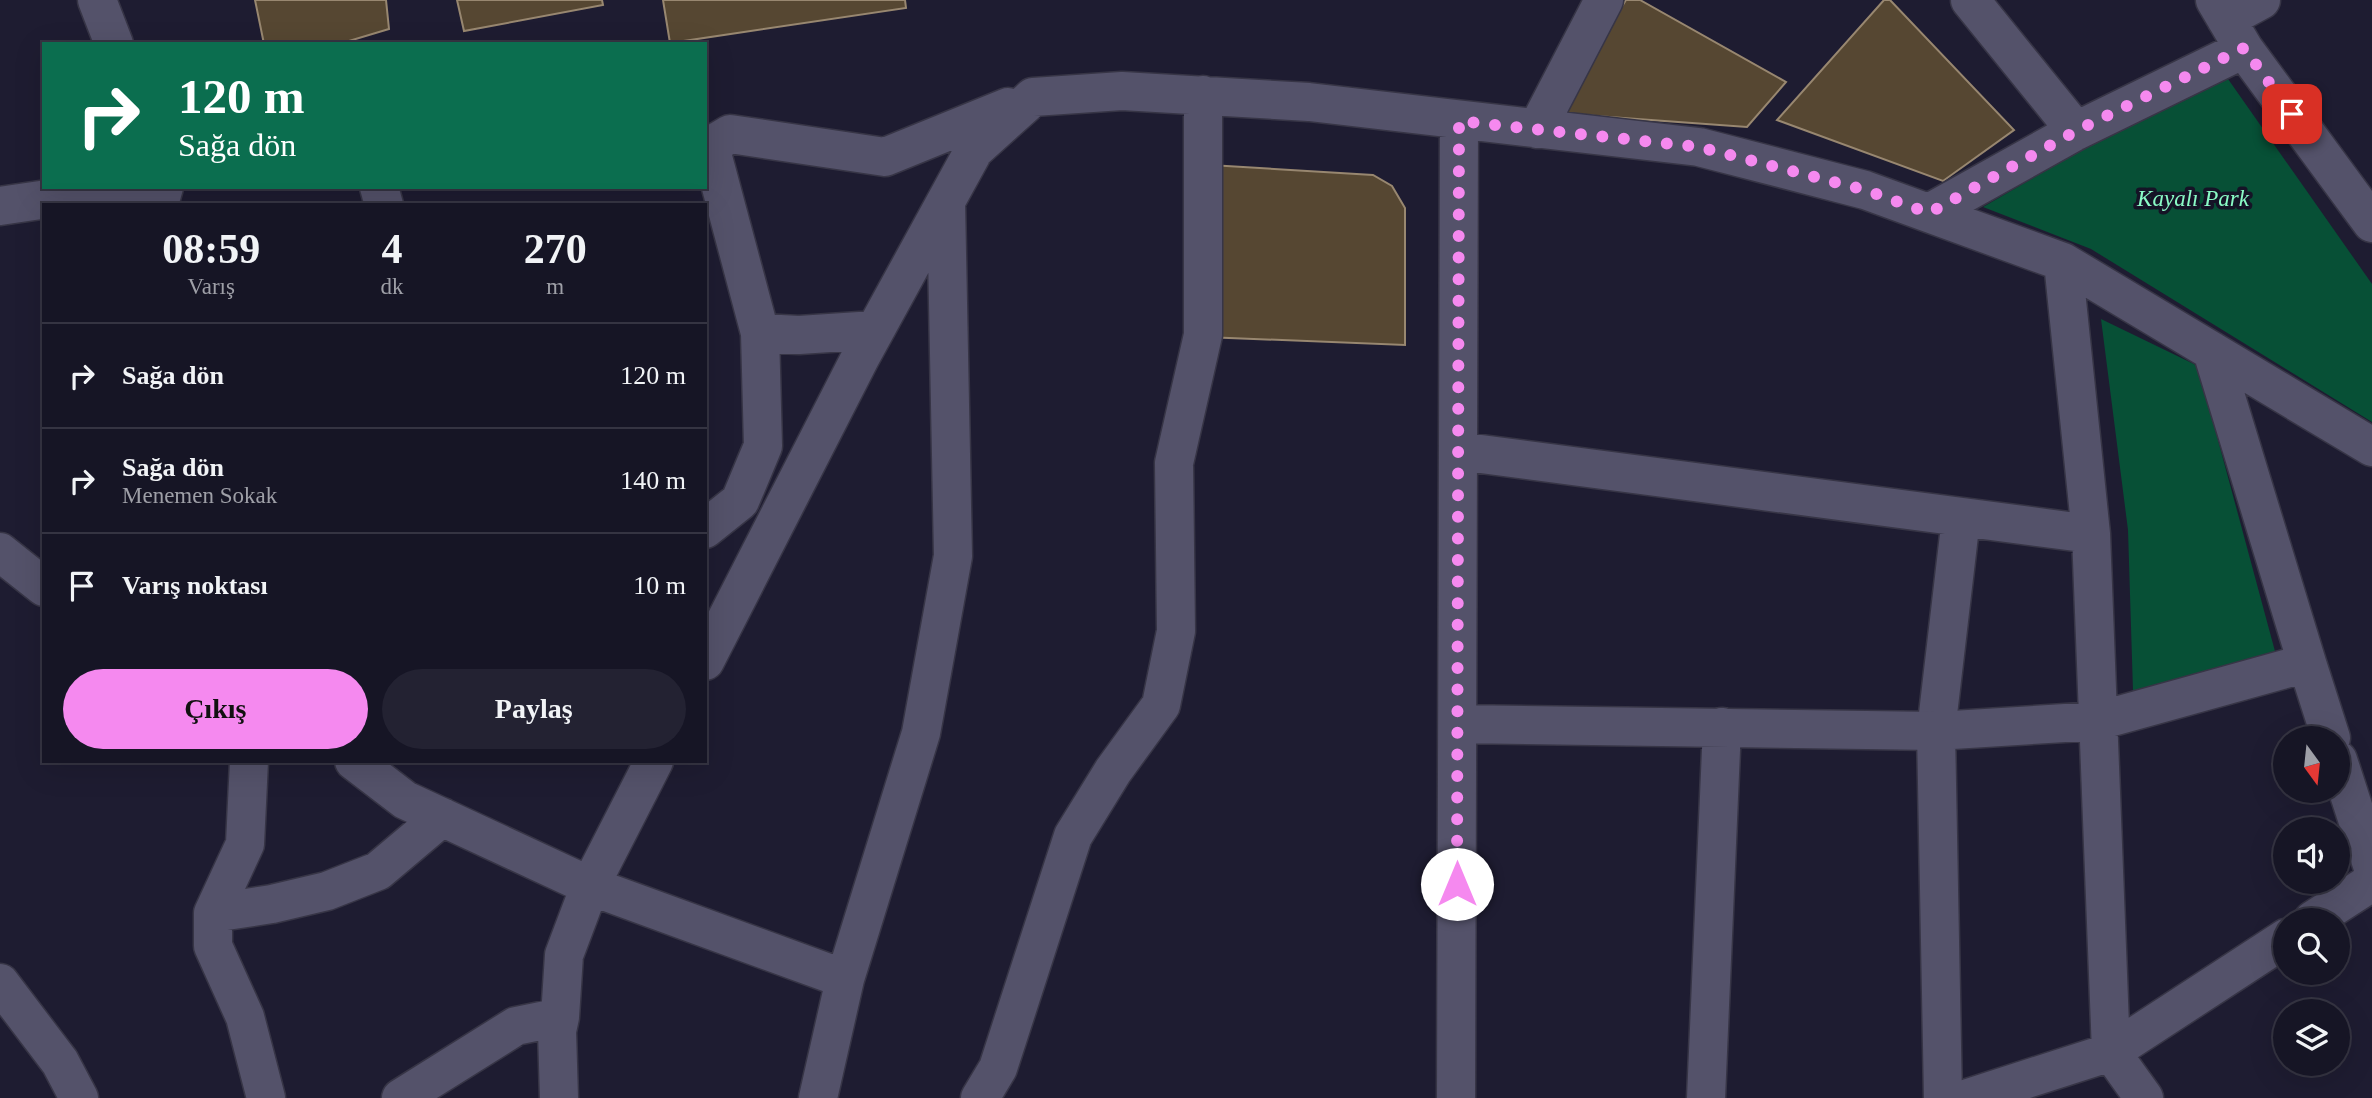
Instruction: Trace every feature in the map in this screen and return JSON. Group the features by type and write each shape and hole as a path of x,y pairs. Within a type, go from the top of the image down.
{"street":[{"path":"97,0 113,42"},
{"path":"1537,129 1604,0"},
{"path":"1970,0 2076,131"},
{"path":"1929,213 2076,131 2261,0"},
{"path":"2228,22 2372,223"},
{"path":"707,527 740,502 763,446 760,333 710,146 718,132 885,157 1033,97 1122,91 1309,102 1699,147 1865,190 2063,262 2372,447"},
{"path":"980,1098 998,1068 1073,836 1113,771 1161,705 1176,631 1174,463 1203,335 1203,95"},
{"path":"707,657 875,330 974,150 1033,97"},
{"path":"1456,1098 1459,121"},
{"path":"0,206 115,189"},
{"path":"818,1098 845,979 921,733 953,556 946,200"},
{"path":"2063,262 2091,534 2111,1052 2144,1098"},
{"path":"760,333 799,335 875,330"},
{"path":"2212,351 2327,726"},
{"path":"1458,452 2091,534"},
{"path":"1943,1098 1936,732 1961,518"},
{"path":"0,552 42,585"},
{"path":"1458,724 1936,732 2098,721 2307,663"},
{"path":"1706,1098 1722,727"},
{"path":"249,763 246,844 213,913 213,946 245,1017 266,1098"},
{"path":"357,763 405,800 590,886 845,979"},
{"path":"559,1098 557,1031 564,956 590,886 653,763"},
{"path":"2350,797 2372,865"},
{"path":"213,913 272,904 327,891 378,871 442,817"},
{"path":"2332,908 2372,882"},
{"path":"1968,1098 2111,1052 2273,947"},
{"path":"0,983 60,1062 79,1098"},
{"path":"401,1098 516,1026 560,1017"}],"green space":[{"name":"Kayalı Park","path":"2221,69 2372,284 2372,422 2091,249 1983,207"},
{"path":"2101,319 2198,366 2276,655 2133,691 2128,530"}],"building":[{"path":"255,0 386,0 389,29 346,42 264,42"},
{"path":"457,0 602,0 603,5 464,31"},
{"path":"663,0 905,0 906,8 670,42"},
{"path":"1626,0 1640,0 1786,82 1747,127 1555,113"},
{"path":"1884,0 1890,0 2014,130 1943,181 1777,120"},
{"path":"1210,165 1373,175 1392,186 1405,208 1405,345 1205,337"}],"route":[{"path":"1457,884 1459,121 1699,147 1865,190 1929,213 2076,131 2244,48 2292,114"}]}
